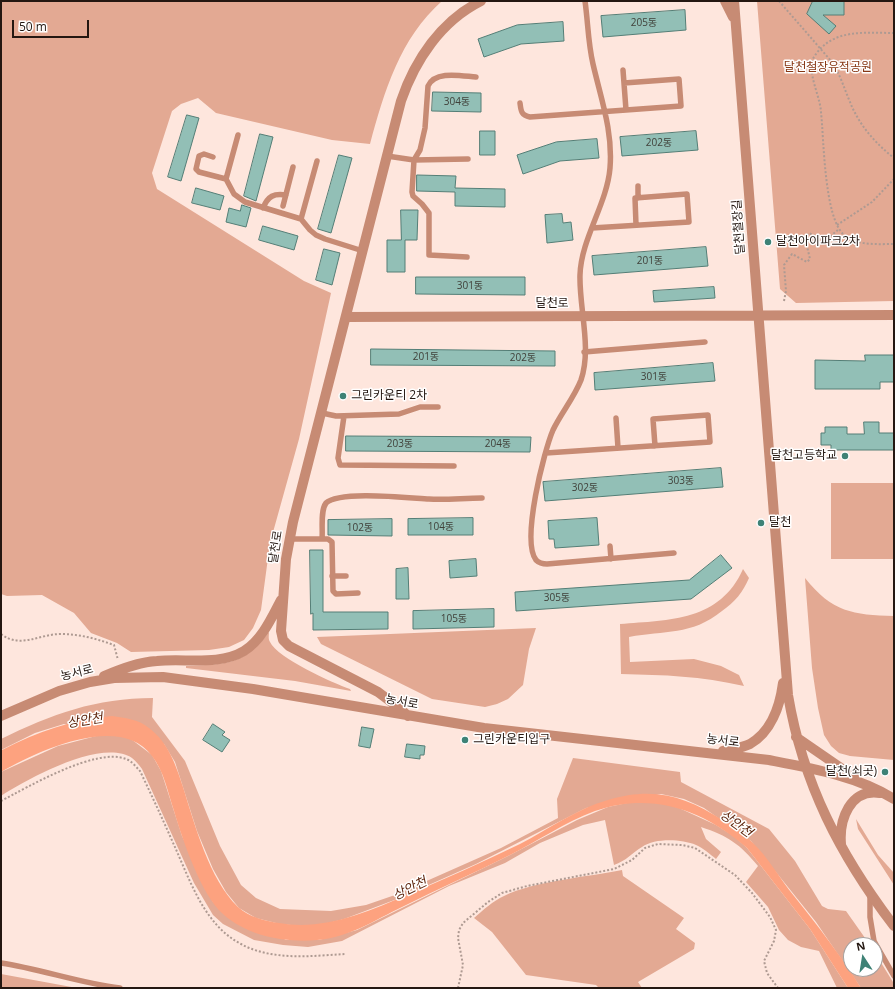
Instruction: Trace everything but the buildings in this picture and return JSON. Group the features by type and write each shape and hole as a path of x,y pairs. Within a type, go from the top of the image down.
{"street":[{"name":"달천로","path":"408,716 378,692 289,646 283,640 281,631 283,596 290,539 401,101 407,84 417,65 437,36 461,13 481,1"},
{"path":"725,1 736,28"},
{"name":"달천철장길","path":"734,1 785,671"},
{"path":"759,317 894,315"},
{"name":"달천로","path":"346,317 759,317"},
{"path":"90,682 119,670 156,661 215,660 234,656 255,642 283,596"},
{"path":"785,671 796,737 805,767 817,798 841,848 870,895 894,926"},
{"path":"716,753 749,744 761,736 772,720 777,708 785,671"},
{"name":"농서로","path":"1,716 59,691 90,682 139,677 189,680 261,690 484,728 716,753 805,767 865,785 894,799"},
{"path":"796,737 865,785"},
{"path":"841,848 840,833 842,819 853,801 867,793 883,794"}],"lane":[{"path":"585,1 592,62 606,111 609,132 610,168 608,185 582,259 580,273 584,317 584,366 581,380 556,423 546,453 537,488 533,512 532,545 536,559 542,564 674,553"},
{"path":"623,70 626,110"},
{"path":"467,257 432,256 428,252 429,213 413,196 414,160 420,150 424,138 430,82 434,78 444,76 476,77"},
{"path":"520,103 524,116 530,117 682,106 680,79 624,83"},
{"path":"226,180 238,135"},
{"path":"213,157 204,154 199,156 196,169 199,172 226,180 238,198 263,208 301,219 310,230 321,237 363,251"},
{"path":"387,156 414,160 468,159"},
{"path":"301,219 317,161"},
{"path":"283,206 293,167"},
{"path":"638,186 638,198"},
{"path":"592,228 689,222 687,194 635,198 636,225"},
{"path":"263,208 271,196 286,195"},
{"path":"584,352 705,342"},
{"path":"322,413 344,416 399,414 420,407 438,407"},
{"path":"344,416 338,458 340,465 454,466"},
{"path":"546,453 655,446 710,442 708,416 653,419 655,446"},
{"path":"616,418 618,448"},
{"path":"322,539 324,508 327,502 336,498 376,495 430,499 482,498"},
{"path":"290,539 322,539 332,542 332,589 334,593 358,593"},
{"path":"610,546 611,558"},
{"path":"332,576 346,576"},
{"path":"870,895 870,917 874,941 894,976"},
{"path":"1,963 48,972 83,982 120,988"}],"path":[{"path":"779,1 821,48 838,70 858,119 880,147 894,158"},
{"path":"894,33 847,34 829,40 821,48 811,64 812,76 820,99 830,206 837,225 844,235 852,240 867,243 894,244"},
{"path":"837,225 872,202 894,179"},
{"path":"784,301 786,291 784,265 792,254 808,262 810,258 805,238 809,233 825,241 839,229"},
{"path":"1,634 9,640 18,642 61,634 94,639 115,647 119,670"},
{"path":"1,801 79,763 100,758 126,759 140,771 198,897 213,919 232,938 251,948 275,954 318,956 345,954"},
{"path":"458,988 464,965 458,938 459,930 463,923 488,902 502,893 526,886 614,868 632,860 645,848 658,844 682,845 695,848 735,876 752,892 770,917 776,930 774,941 764,961 767,973 778,988"}],"green space":[{"path":"1,1 442,1 427,16 404,49 381,105 370,144 332,140 216,113 198,98 181,104 172,111 152,173 157,189 304,281 331,293 299,439 270,543 261,610 253,628 244,640 229,647 209,650 131,652 117,643 91,633 74,613 42,595 7,596 1,594"},
{"name":"달천철장유적공원","path":"757,1 894,1 894,301 796,303 780,289"},
{"path":"831,483 894,483 894,559 831,559"},
{"path":"743,569 749,578 744,588 727,608 711,619 699,625 677,631 629,637 630,662 694,659 721,666 739,675 744,686 697,678 621,674 620,624 675,619 707,608 721,599 733,586"},
{"path":"805,578 815,589 834,605 855,613 894,616 894,760 850,756 839,753 831,746 824,735 812,668"},
{"path":"536,628 529,649 523,685 508,699 485,707 432,699 321,644 317,637"},
{"path":"269,632 270,642 283,655 306,669 350,689 351,691 295,681 186,668 186,666 212,665 233,661 251,651"},
{"path":"153,698 152,717 185,761 220,846 241,885 256,898 280,909 331,911 366,905 395,895 501,848 558,818 557,799 573,758 680,772 681,782 769,829 795,861 822,906 828,909 846,911 864,937 843,937 843,962 816,922 751,841 704,808 684,799 661,794 586,808 476,864 397,899 344,919 321,925 302,926 280,924 256,918 239,908 226,892 213,869 197,831 175,762 164,744 64,724 35,733 1,750 1,739 38,722 93,704"},
{"path":"100,735 117,735 131,739 152,755 161,771 182,836 213,902 286,940 319,940 357,930 508,856 577,820 608,807 627,803 661,803 679,808 716,825 735,837 747,848 810,929 848,988 837,988 819,951 801,947 788,940 779,930 768,907 746,882 758,866 751,858 739,846 726,837 701,827 706,839 721,852 716,859 704,849 696,845 668,840 647,844 614,865 605,820 583,825 540,843 505,863 449,886 342,941 308,947 283,945 254,940 223,924 213,915 194,883 142,769 132,758 119,753 102,753 84,757 46,771 1,796 1,772 58,746"},
{"path":"856,819 878,855 894,873 894,885 858,829"},
{"path":"622,870 623,876 684,918 676,929 695,943 694,949 638,982 642,988 599,988 596,985 526,975 492,932 474,918 496,900 516,891 546,883"},
{"path":"883,966 893,982 894,988 861,988 854,977 883,977"},
{"path":"1,974 77,988 1,988"}],"water":[{"name":"상안천","path":"112,716 131,719 145,725 161,740 174,762 204,851 219,882 238,907 257,918 296,925 329,922 345,918 376,908 464,870 520,844 574,814 596,804 624,796 654,794 669,796 696,805 728,823 749,839 764,855 843,961 843,977 854,977 861,988 848,988 810,929 747,848 713,823 695,814 657,804 637,803 616,805 584,815 496,862 361,928 340,936 328,939 305,941 280,939 255,933 243,928 223,914 207,894 187,850 160,768 152,756 138,743 120,737 100,736 78,740 35,754 1,772 2,750 29,737 56,727"}],"place":[{"name":"달천아이파크2차","path":"768,242"},
{"name":"그린카운티 2차","path":"343,396"},
{"name":"달천고등학교","path":"845,456"},
{"name":"달천","path":"761,523"},
{"name":"그린카운티입구","path":"465,740"},
{"name":"달천(쇠곳)","path":"885,772"}]}
